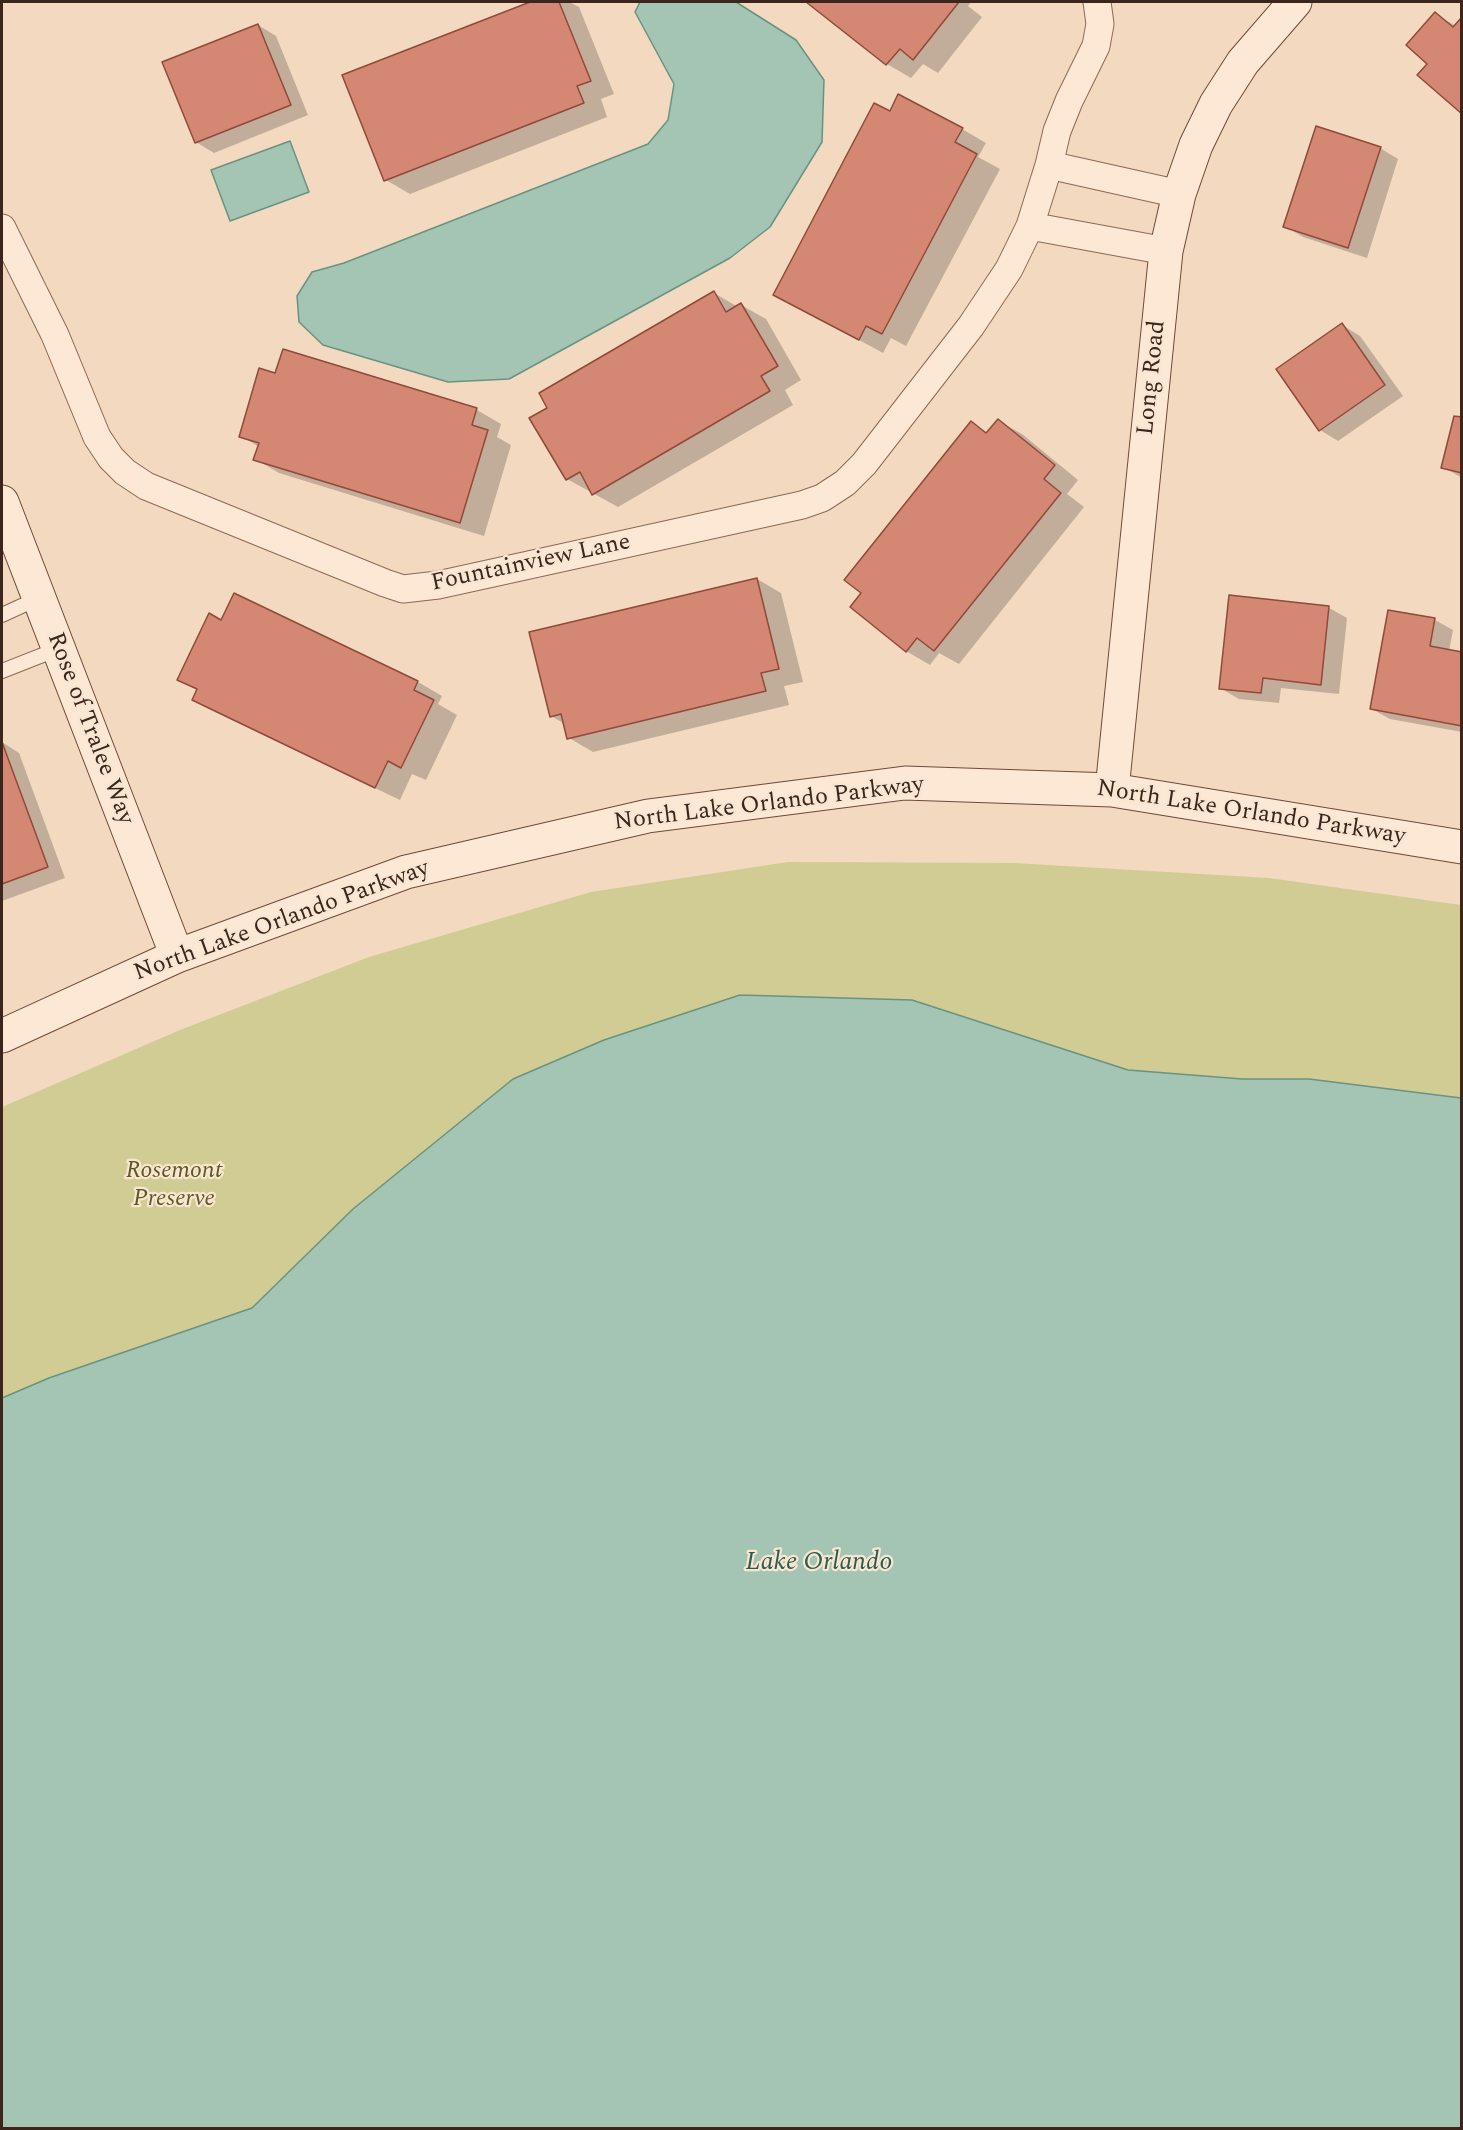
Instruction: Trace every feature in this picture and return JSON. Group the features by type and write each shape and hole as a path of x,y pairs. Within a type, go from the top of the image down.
{"street":[{"name":"Fountainview Lane","path":"2,228 55,335 97,437 111,458 125,472 146,486 385,584 403,589 438,585 779,510 822,498 845,483 864,464 971,326 1009,269 1030,226 1057,131 1096,46 1100,24 1096,2"},
{"name":"Long Road","path":"1112,790 1166,251 1179,194 1196,145 1216,104 1243,63 1295,2"},
{"path":"1049,165 1179,194"},
{"path":"1030,226 1166,251"},
{"name":"Rose of Tralee Way","path":"2,502 177,956"},
{"name":"North Lake Orlando Parkway","path":"2,1036 177,956 406,872 648,816 905,783 1112,790 1461,847"}],"lane":[{"path":"2,615 39,598"},
{"path":"2,671 58,649"}],"green space":[{"name":"Rosemont Preserve","path":"788,862 1014,863 1269,878 1461,905 1461,1098 1309,1079 1242,1079 1128,1070 912,1000 353,1209 252,1308 49,1378 2,1398 2,1107 180,1030 369,957 591,892"}],"water":[{"path":"640,2 736,2 796,40 824,80 822,142 770,227 730,258 509,379 448,382 323,345 299,322 297,296 312,272 344,263 648,144 668,120 674,84 635,12"},
{"path":"290,141 309,192 230,221 211,170"},
{"name":"Lake Orlando","path":"740,995 912,1000 1128,1070 1242,1079 1309,1079 1461,1098 1461,2128 2,2128 2,1398 49,1378 252,1308 353,1209 513,1079 604,1040"}],"building":[{"path":"530,2 559,2 591,81 577,86 584,103 384,181 342,75"},
{"path":"806,2 959,2 913,60 900,49 886,65"},
{"path":"1435,12 1453,27 1462,17 1462,114 1417,75 1427,64 1406,45"},
{"path":"258,24 291,105 195,143 162,62"},
{"path":"898,94 963,128 955,142 977,154 882,334 866,326 859,340 773,295 874,103 890,111"},
{"path":"1316,126 1381,147 1348,248 1283,227"},
{"path":"714,291 726,312 741,303 778,366 761,376 770,391 592,495 580,472 566,480 529,418 547,408 539,393"},
{"path":"1342,323 1385,385 1319,431 1276,369"},
{"path":"283,349 477,408 472,425 488,430 460,523 253,460 259,443 239,437 259,368 275,373"},
{"path":"1454,416 1462,417 1462,473 1441,468"},
{"path":"998,419 1055,465 1044,479 1061,493 934,651 917,638 906,652 850,607 861,593 844,580 971,421 986,433"},
{"path":"757,578 779,669 761,673 766,691 567,739 561,714 550,717 529,632"},
{"path":"234,593 418,681 414,690 434,700 401,768 388,761 375,788 192,700 197,689 177,680 209,613 221,620"},
{"path":"1229,595 1329,606 1321,685 1263,678 1261,693 1219,689"},
{"path":"1388,610 1435,618 1430,646 1462,652 1462,726 1370,709"},
{"path":"2,742 48,867 2,884"}]}
